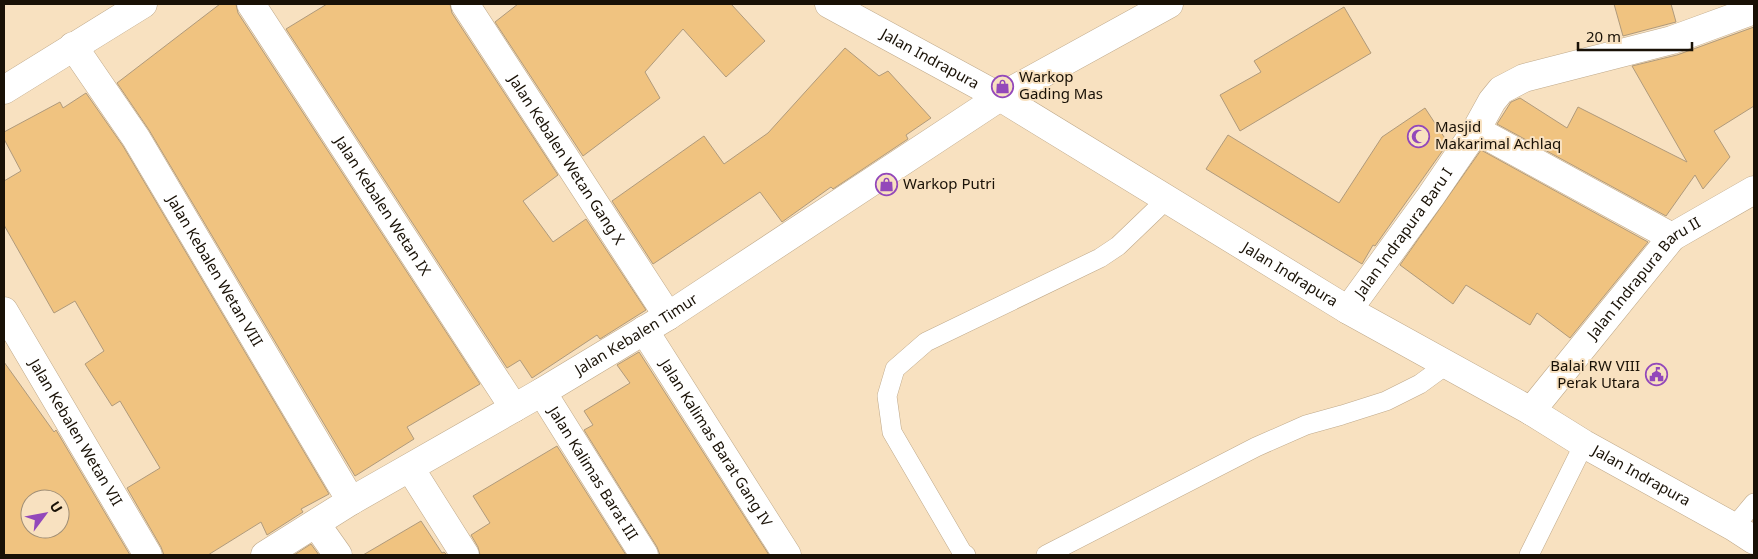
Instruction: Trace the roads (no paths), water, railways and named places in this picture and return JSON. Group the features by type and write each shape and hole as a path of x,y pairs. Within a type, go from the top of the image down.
{"street":[{"path":"4,90 142,4"},
{"name":"Jalan Kebalen Wetan IX","path":"251,4 514,408"},
{"name":"Jalan Kebalen Wetan Gang X","path":"465,4 668,316"},
{"name":"Jalan Indrapura","path":"829,4 1000,97 1348,310 1531,411 1584,444 1744,533"},
{"name":"Jalan Kebalen Timur","path":"265,555 351,501 542,392 668,316 1000,97 1169,4"},
{"name":"Jalan Indrapura Baru I","path":"1348,310 1431,196 1501,90 1524,78 1672,40 1754,10"},
{"name":"Jalan Kebalen Wetan VIII","path":"73,46 136,138 351,501"},
{"path":"1476,130 1672,237"},
{"name":"Jalan Indrapura Baru II","path":"1531,411 1672,237 1754,190"},
{"name":"Jalan Kebalen Wetan VII","path":"4,311 148,555"},
{"name":"Jalan Kalimas Barat Gang IV","path":"644,330 787,555"},
{"name":"Jalan Kalimas Barat III","path":"542,392 644,555"},
{"path":"410,468 465,555"},
{"path":"316,524 338,555"}],"lane":[{"path":"966,555 962,552 892,432 887,396 895,369 926,342 1100,258 1118,246 1167,199"},
{"path":"1046,555 1256,447 1306,424 1342,416 1386,401 1420,384 1446,365"},
{"path":"1529,555 1584,444"},
{"path":"1744,533 1754,503"}],"place":[{"name":"Warkop Gading Mas","path":"1003,86"},
{"name":"Masjid Makarimal Achlaq","path":"1419,136"},
{"name":"Warkop Putri","path":"887,184"},
{"name":"Balai RW VIII Perak Utara","path":"1656,375"}]}
